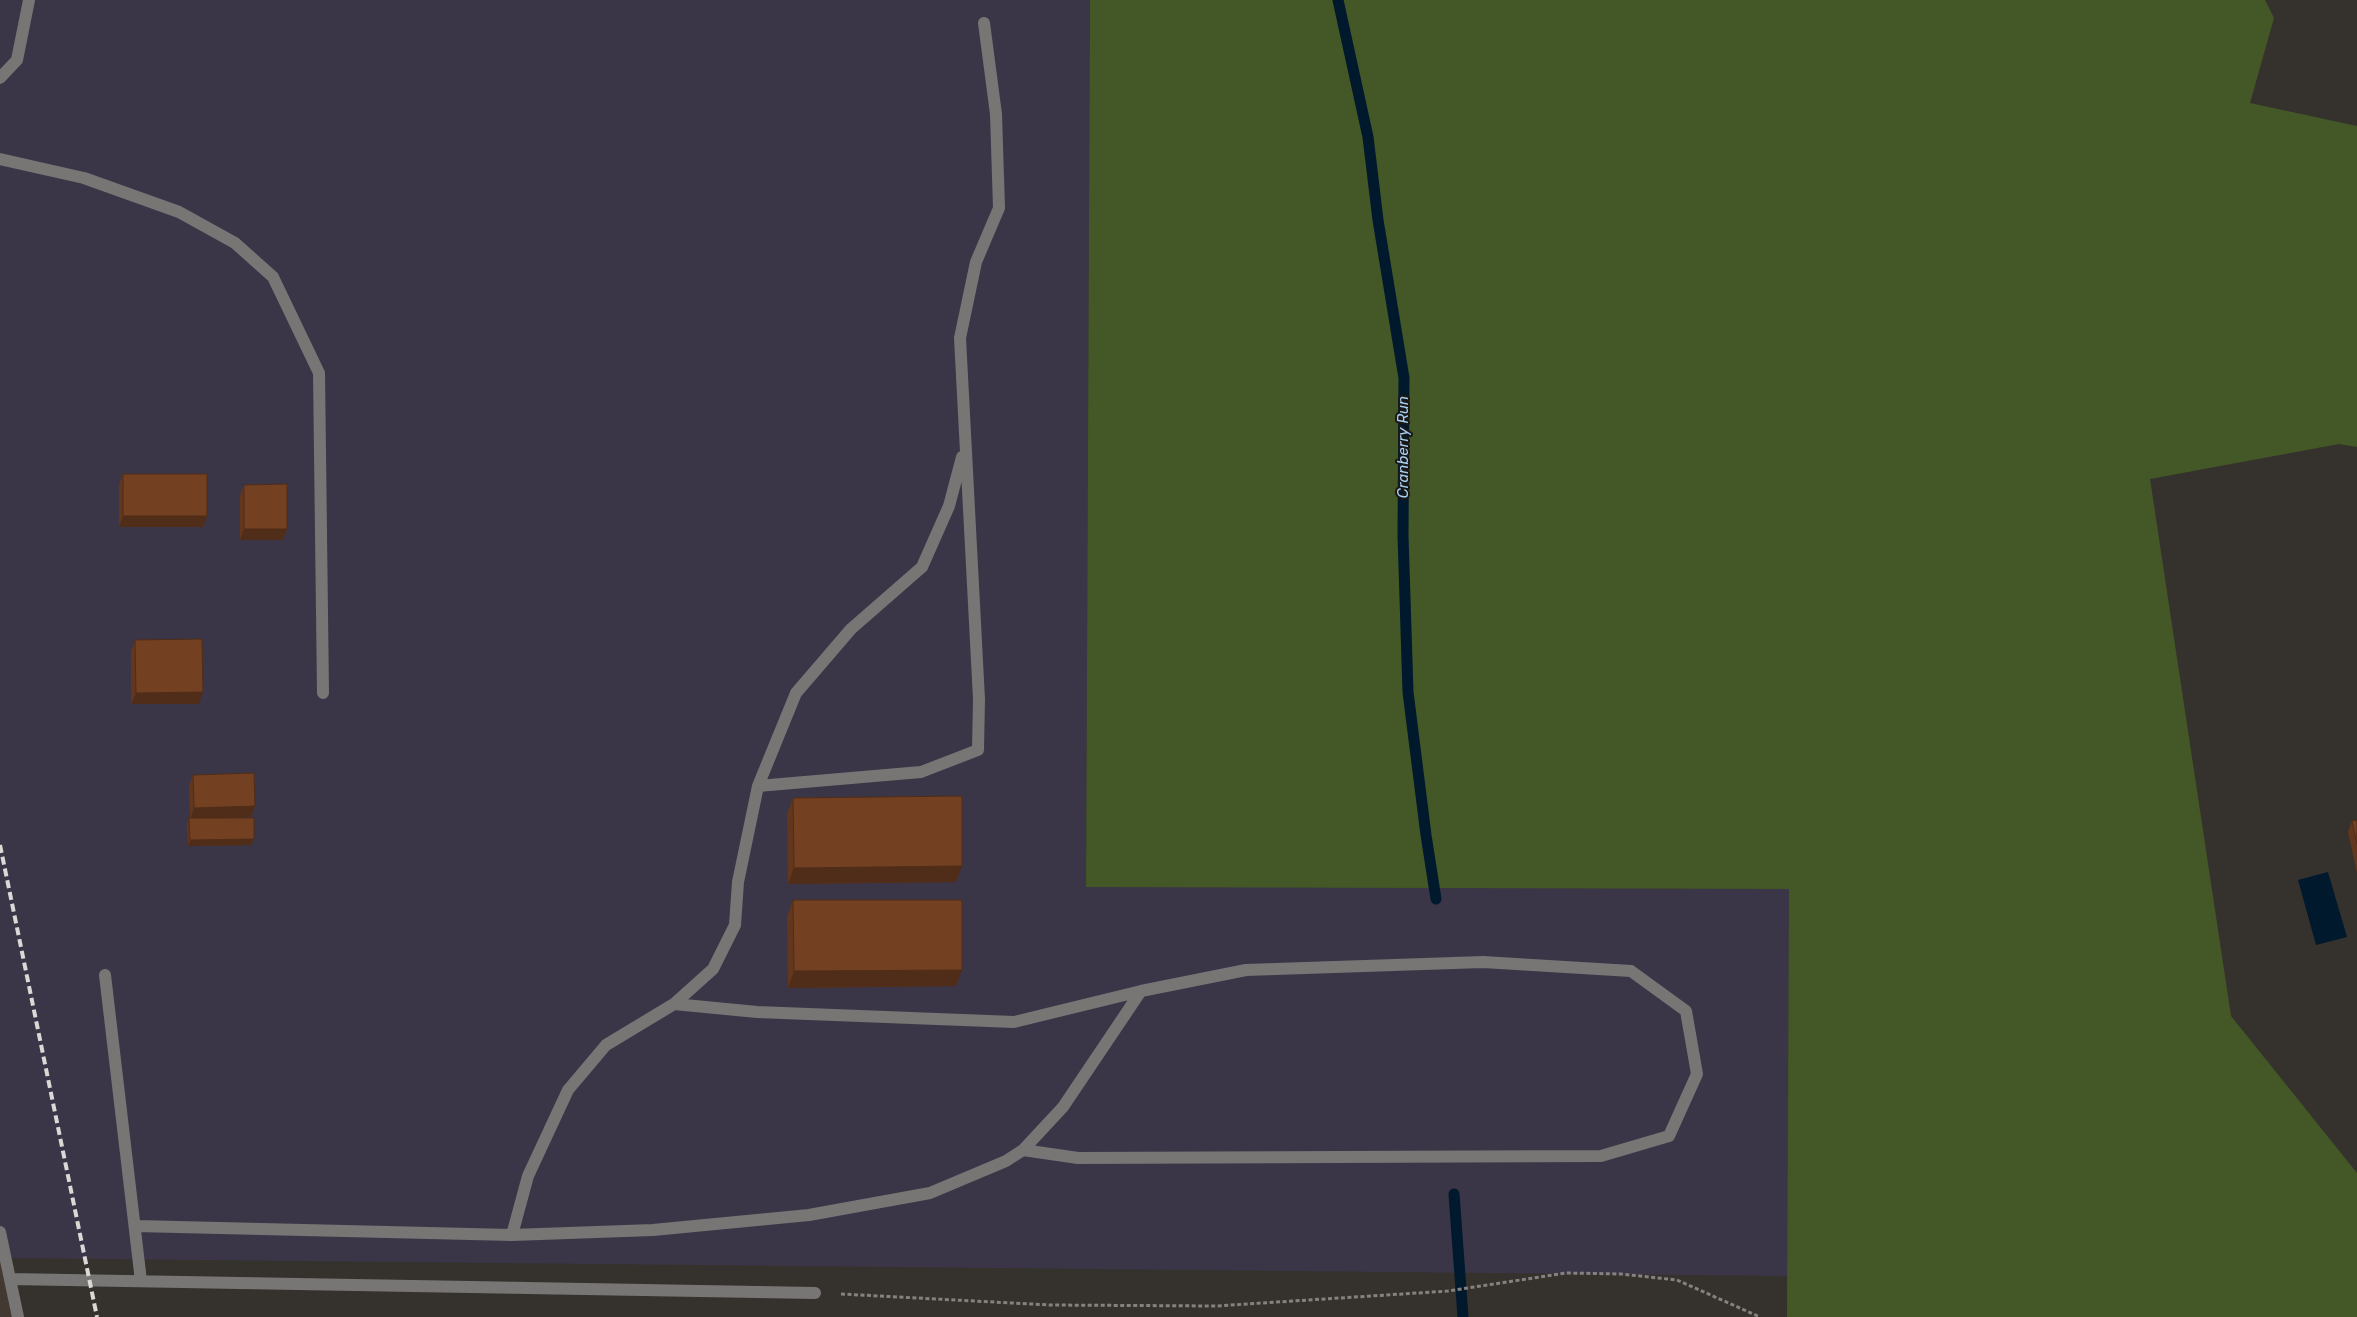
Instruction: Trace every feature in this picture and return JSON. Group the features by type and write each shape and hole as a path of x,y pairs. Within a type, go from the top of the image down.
{"street":[{"path":"0,78 16,60 29,0"},
{"path":"758,786 921,772 978,750 979,699 960,338 976,262 999,208 996,114 984,22"},
{"path":"0,159 84,178 179,212 235,243 273,277 319,372 323,693"},
{"path":"512,1235 528,1176 568,1090 606,1045 674,1004 713,969 735,925 738,882 758,786 796,693 851,629 922,567 949,506 965,445"},
{"path":"674,1004 758,1012 1014,1022 1141,991 1246,970 1483,962 1631,971 1686,1011 1697,1074 1669,1136 1601,1156 1078,1158 1022,1150"},
{"path":"105,975 141,1281"},
{"path":"136,1226 512,1235 653,1230 809,1214 930,1193 1006,1161 1022,1150 1063,1108 1141,991"},
{"path":"0,1234 18,1317"},
{"path":"10,1279 815,1293"}],"path":[{"path":"815,1293 1050,1305 1216,1306 1472,1289 1566,1273 1621,1274 1677,1280 1760,1317"}],"shaded area":[{"path":"0,0 1090,0 1086,886 1789,889 1788,1276 5,1258 0,1232"},
{"path":"0,1232 18,1317 0,1317"}],"green space":[{"path":"1090,0 2265,0 2274,18 2250,103 2357,126 2357,447 2339,444 2150,479 2231,1016 2357,1173 2357,1317 1787,1317 1789,889 1086,887"}],"water":[{"path":"2328,872 2347,937 2316,945 2298,880"}],"building":[{"path":"123,474 207,474 207,516 123,516"},
{"path":"287,484 287,529 244,529 244,485"},
{"path":"202,639 203,692 136,693 135,640"},
{"path":"254,773 255,806 194,808 193,775"},
{"path":"962,796 962,866 794,868 793,798"},
{"path":"189,818 254,818 254,839 190,840"},
{"path":"2357,820 2357,844 2352,821"},
{"path":"793,900 962,900 962,970 794,971"}],"waterway":[{"name":"Cranberry Run","path":"1338,0 1368,137 1378,220 1404,378 1403,536 1408,692 1436,899"},
{"name":"Cranberry Run","path":"1454,1194 1463,1317"}],"railway":[{"path":"0,845 97,1317"}]}
